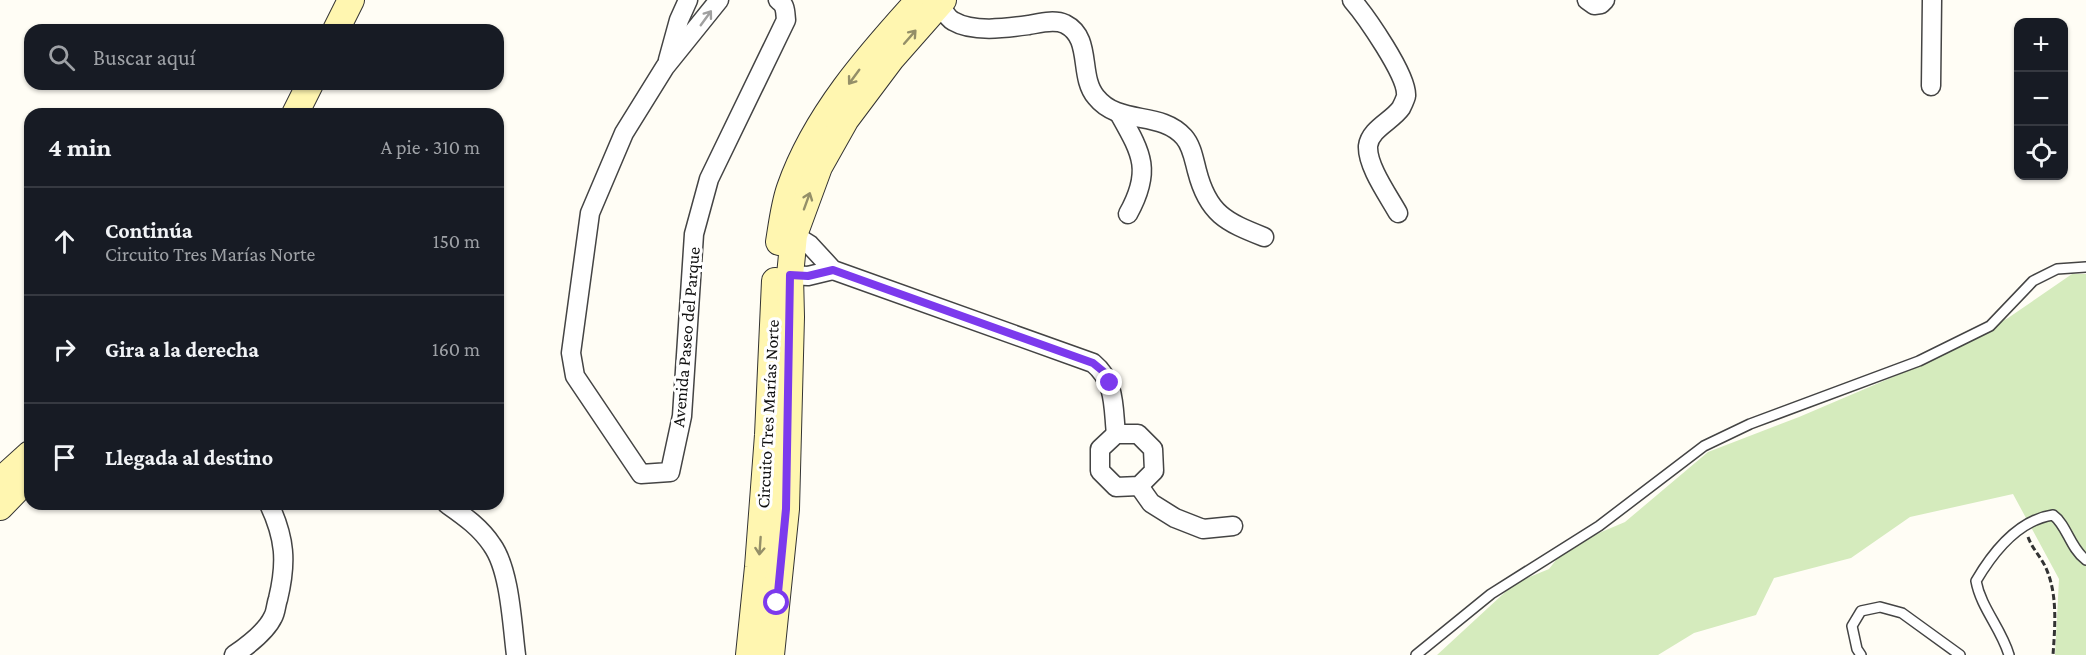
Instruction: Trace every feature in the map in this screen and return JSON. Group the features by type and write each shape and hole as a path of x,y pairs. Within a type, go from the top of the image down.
{"street":[{"path":"339,24 351,0"},
{"path":"357,24 369,0"},
{"name":"Avenida Paseo del Parque","path":"665,67 679,20 688,0"},
{"name":"Avenida Paseo del Parque","path":"719,0 665,67 624,133 590,213 571,353 575,376 641,474 670,472 682,416 694,234 709,179 786,20 783,3 778,0"},
{"path":"1587,0 1594,5 1601,4 1605,0"},
{"path":"1931,86 1932,0"},
{"path":"934,1 952,21 982,29 1047,22 1063,23 1072,29 1081,39 1089,83 1094,95 1120,115 1144,118 1167,125 1184,138 1193,154 1197,174 1211,206 1235,225 1264,237"},
{"name":"Circuito Tres Marías Norte","path":"771,655 786,509 790,275 794,235 819,167 846,118 934,1"},
{"name":"Circuito Tres Marías Norte","path":"748,655 768,446 778,246 789,189 805,154 833,106 875,48 934,1"},
{"path":"1358,4 1402,77 1406,96 1401,108 1376,131 1368,144 1369,160 1398,213"},
{"path":"299,108 307,90"},
{"path":"317,108 324,90"},
{"path":"1120,115 1138,147 1143,172 1138,196 1128,214"},
{"path":"794,235 810,245 833,270 1093,363 1104,372 1110,383 1116,434"},
{"path":"790,275 808,276 833,270"},
{"path":"1116,434 1138,434 1153,449 1154,471 1138,486 1116,487 1100,471 1100,449 1116,434"},
{"path":"0,481 24,459"},
{"path":"0,507 24,482"},
{"path":"1138,486 1151,503 1175,518 1203,529 1233,526"},
{"path":"234,655 250,644 273,617 281,586 284,553 277,522 272,510"},
{"path":"455,510 472,522 494,547 505,577 516,655"}],"lane":[{"path":"1416,655 1491,594 1599,526 1704,446 1750,424 1919,361 1990,326 2033,281 2057,269 2086,267"},
{"path":"2009,655 2005,641 1979,597 1976,581 1986,563 2006,540 2025,526 2037,518 2053,515 2059,520 2067,538 2086,560"},
{"path":"1861,655 1857,649 1852,626 1861,612 1880,607 1902,613 1960,655"}],"path":[{"path":"2025,526 2030,542 2045,566 2052,587 2055,620 2053,655"}],"green space":[{"path":"2072,274 2086,274 2086,655 2055,655 2059,579 2013,494 1910,517 1851,558 1774,578 1756,615 1694,633 1658,655 1437,655 1515,583 1549,569 1566,547 1625,522 1708,452 1799,417 1921,365 2008,318"}],"route":[{"path":"777,603 786,509 790,275 808,276 833,270 1093,363 1104,372 1110,383"}]}
